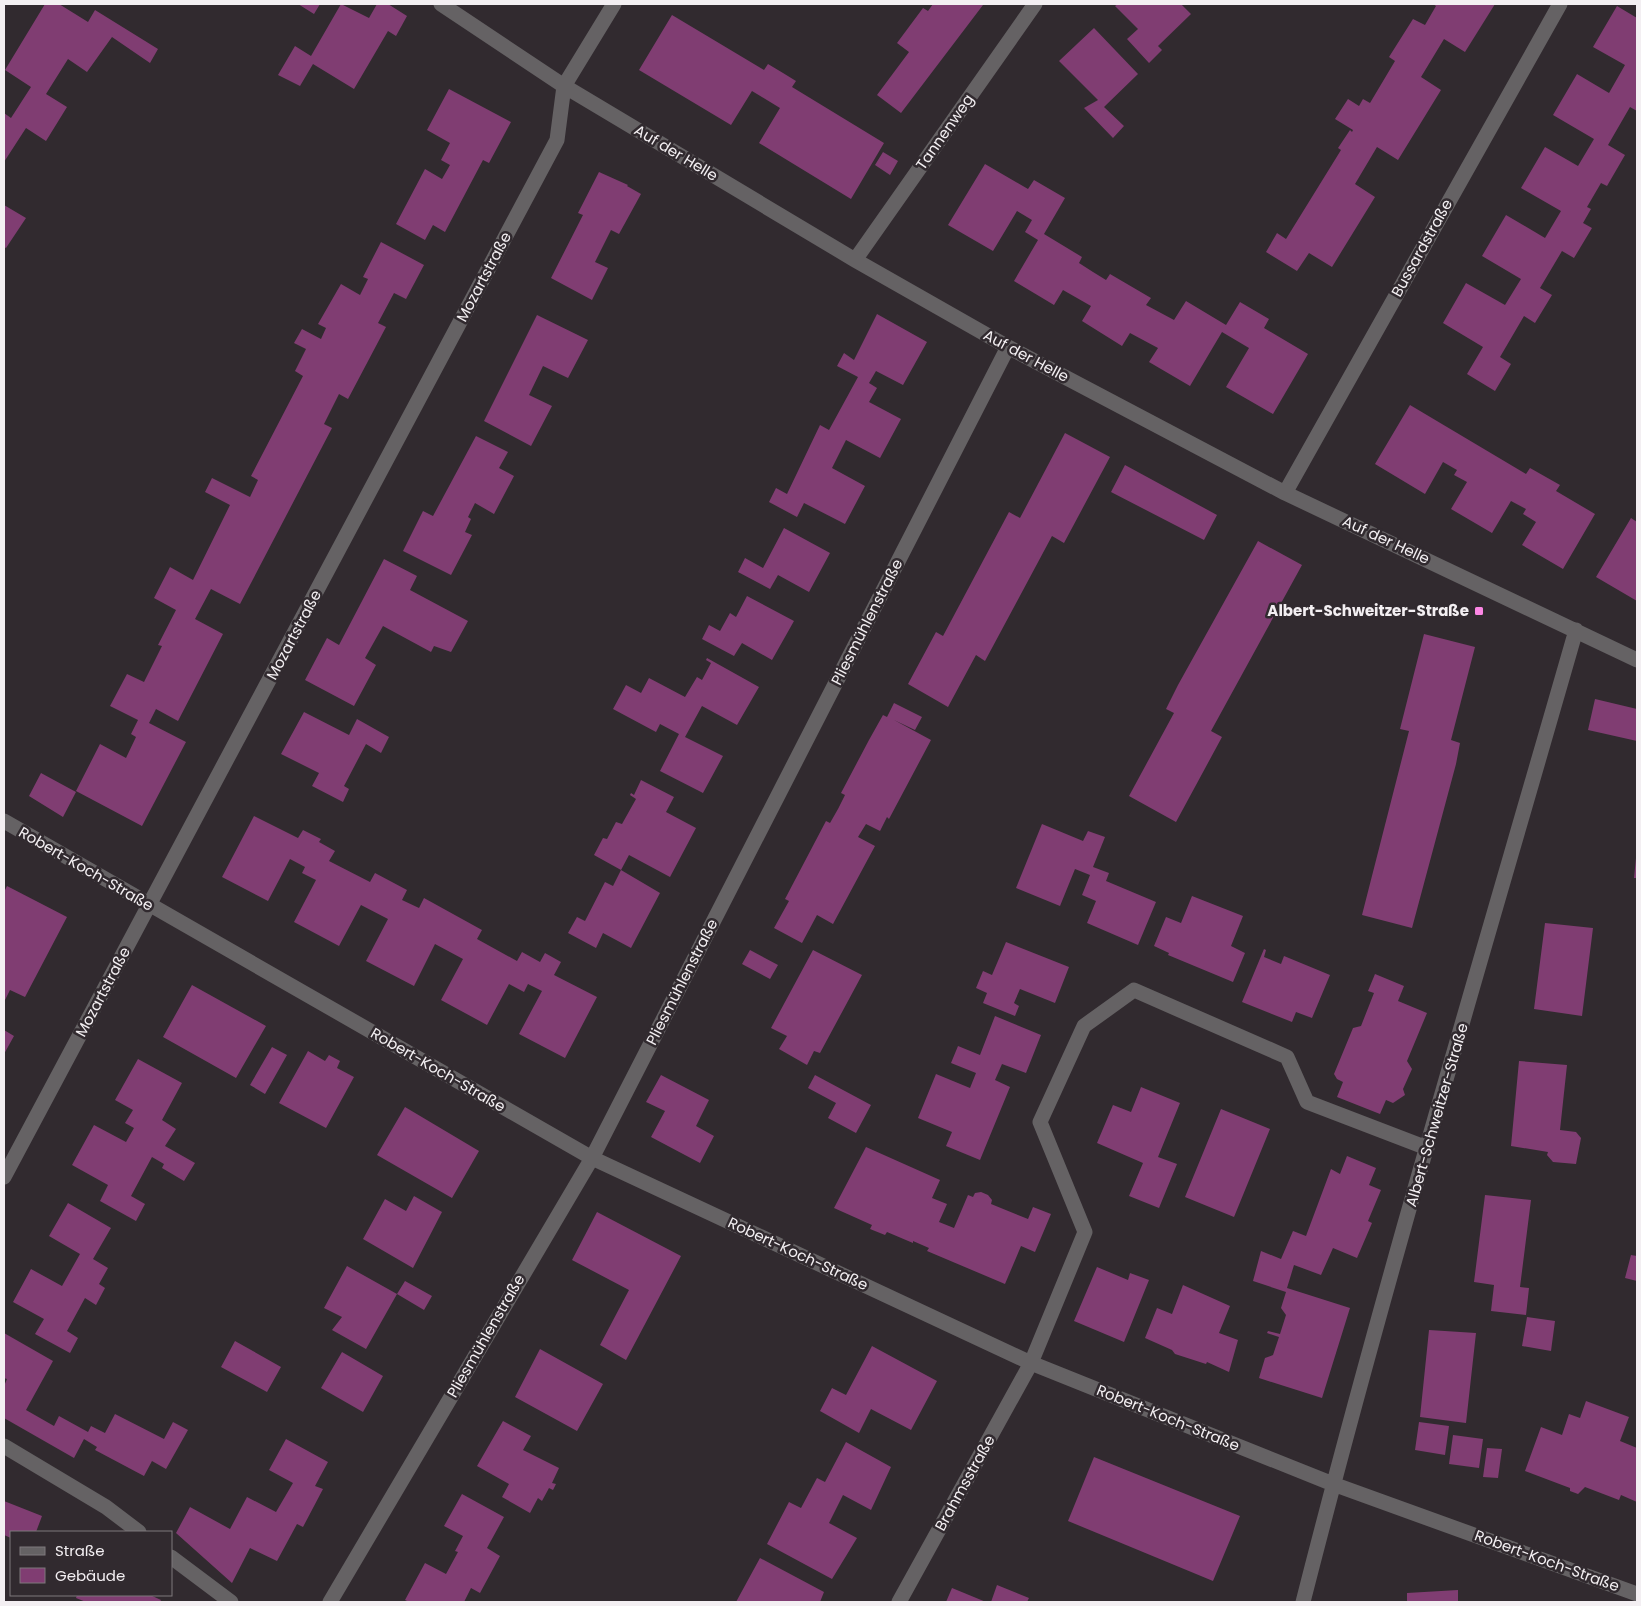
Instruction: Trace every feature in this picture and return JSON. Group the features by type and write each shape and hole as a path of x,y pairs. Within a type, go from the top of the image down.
{"street":[{"name":"Auf der Helle","path":"441,4 564,86 855,260 1008,347 1285,493 1637,660"},
{"path":"564,86 614,4"},
{"name":"Tannenweg","path":"855,260 1035,4"},
{"name":"Bussardstraße","path":"1285,493 1560,4"},
{"name":"Mozartstraße","path":"4,1177 557,140 564,86"},
{"name":"Pliesmühlenstraße","path":"330,1602 592,1158 1008,347"},
{"name":"Albert-Schweitzer-Straße","path":"1303,1602 1333,1484 1427,1148 1576,630"},
{"name":"Robert-Koch-Straße","path":"4,821 592,1158 1031,1364 1333,1484 1637,1594"},
{"name":"Brahmsstraße","path":"899,1602 1031,1364 1085,1232 1040,1122 1084,1026 1134,990 1287,1056 1307,1102 1427,1148"},
{"path":"4,1446 106,1507 138,1531"},
{"path":"172,1558 231,1602"}],"building":[{"path":"45,4 59,4 88,22 95,10 158,49 150,63 112,37 87,72 68,59 46,94 67,107 46,141 26,128 4,162 4,113 11,118 31,87 5,70"},
{"path":"298,4 320,4 314,14"},
{"path":"341,4 369,18 377,4 388,4 407,16 396,36 388,31 354,89 313,64 300,86 278,75 295,46 311,56"},
{"path":"933,4 983,5 901,113 877,95 909,52 897,43 923,8 928,11"},
{"path":"1118,4 1181,4 1191,14 1158,46 1162,50 1149,63 1127,39 1138,29 1115,6"},
{"path":"1433,4 1495,4 1465,52 1444,39 1421,77 1441,90 1398,160 1377,147 1355,184 1375,197 1332,267 1309,253 1297,271 1266,252 1277,233 1286,239 1341,150 1338,148 1350,130 1352,132 1353,130 1335,119 1348,99 1359,106 1363,99 1370,103 1395,61 1389,57 1413,19 1425,25 1436,6"},
{"path":"1617,6 1637,18 1637,111 1630,107 1608,145 1625,155 1607,186 1601,183 1587,207 1591,209 1583,223 1592,228 1574,258 1562,251 1540,288 1552,295 1535,323 1524,316 1500,357 1511,364 1495,391 1467,374 1483,347 1443,323 1466,283 1505,305 1521,279 1482,256 1506,215 1545,238 1561,211 1521,188 1545,147 1578,166 1594,139 1553,115 1577,74 1609,93 1625,65 1593,47"},
{"path":"672,15 764,70 768,64 783,73 796,81 792,87 884,143 851,199 759,143 780,108 752,91 731,125 639,70"},
{"path":"1094,28 1138,74 1104,107 1124,126 1113,138 1084,108 1098,100 1059,61"},
{"path":"449,89 511,122 489,163 483,160 445,232 433,225 425,240 396,224 425,169 442,179 450,165 441,160 450,143 427,130"},
{"path":"883,152 898,161 890,175 875,165"},
{"path":"985,164 1028,189 1034,180 1065,198 1044,234 1082,257 1079,263 1106,280 1110,274 1151,298 1146,305 1174,320 1186,301 1226,325 1240,302 1269,319 1264,328 1308,354 1273,414 1226,387 1249,348 1222,332 1190,386 1149,362 1158,348 1130,333 1122,346 1082,321 1091,306 1063,290 1054,305 1014,281 1038,240 1025,232 1032,220 1017,211 993,251 948,225"},
{"path":"599,172 628,185 641,194 619,234 611,230 595,262 608,268 592,300 551,278 583,215 578,213"},
{"path":"4,205 26,218 6,248 4,247"},
{"path":"381,242 424,265 406,299 394,293 378,323 386,327 348,399 339,394 324,424 332,428 240,604 211,589 195,619 223,634 178,721 156,709 149,723 186,742 142,826 76,791 100,744 126,758 136,737 131,734 138,720 110,706 127,674 144,682 162,646 158,645 176,610 154,598 170,567 193,580 230,505 205,492 212,478 250,497 258,480 251,476 303,376 295,371 306,349 294,343 302,329 321,339 326,328 318,324 341,284 360,295 368,279 363,277"},
{"path":"877,314 927,342 903,385 876,371 869,383 877,388 869,402 901,419 880,458 846,440 832,468 865,486 845,524 804,503 797,517 769,502 776,488 787,494 820,425 829,430 858,377 837,366 844,353 854,360"},
{"path":"537,315 588,340 568,378 543,366 529,395 552,406 531,446 484,421"},
{"path":"1410,405 1526,474 1530,468 1560,485 1556,491 1595,514 1563,569 1522,545 1536,522 1523,514 1526,509 1511,501 1492,533 1451,509 1467,482 1454,475 1457,470 1443,462 1425,494 1375,464"},
{"path":"1065,433 1110,457 1064,543 1052,536 985,661 976,655 948,707 908,684 936,632 943,636 1009,512 1020,518"},
{"path":"476,436 508,452 499,468 514,476 494,514 475,503 468,517 471,519 465,532 472,535 451,575 403,551 423,511 433,516"},
{"path":"1125,465 1217,515 1204,540 1111,492"},
{"path":"1631,518 1637,522 1637,601 1596,577"},
{"path":"784,528 830,553 809,592 778,575 770,589 738,572 745,558 763,568"},
{"path":"1258,541 1302,565 1211,731 1222,737 1176,822 1129,796 1174,713 1166,709 1178,685"},
{"path":"384,559 417,576 410,590 468,621 451,652 434,646 431,652 383,626 365,658 376,665 354,706 305,680 327,638 339,645"},
{"path":"747,596 794,621 772,660 742,643 734,656 702,639 709,625 720,631 730,613 736,617"},
{"path":"1424,634 1475,647 1451,740 1460,743 1456,764 1412,928 1362,915 1409,731 1400,729"},
{"path":"707,658 759,687 737,725 702,706 685,737 723,756 703,793 660,771 679,734 660,724 656,732 613,709 626,685 641,693 649,678 685,697 697,677 702,680 711,663 706,660"},
{"path":"1595,699 1637,709 1637,741 1588,730"},
{"path":"894,703 922,717 915,730 894,720 931,740 889,819 887,817 880,831 866,824 858,837 875,846 833,924 817,915 802,943 774,928 789,901 785,899 826,821 830,823 838,809 845,795 841,793 869,740 883,715 887,717"},
{"path":"304,712 349,735 357,719 389,737 381,753 366,744 344,786 349,789 343,802 312,786 319,773 281,754"},
{"path":"41,773 76,792 63,817 29,796"},
{"path":"641,780 674,797 666,812 696,828 670,877 629,855 621,870 594,855 603,838 607,839 616,822 622,824 636,799 630,795 631,793 634,795"},
{"path":"254,816 298,838 303,830 321,839 319,842 335,851 329,861 370,882 375,873 407,890 402,900 419,908 424,898 482,930 477,939 517,961 522,952 540,962 545,953 561,962 554,975 597,997 565,1058 519,1034 542,991 528,984 524,992 509,984 487,1025 441,1000 463,959 435,944 414,986 366,961 388,919 361,905 339,946 294,922 316,880 302,873 305,867 290,859 268,901 222,877"},
{"path":"1042,824 1083,841 1088,831 1105,837 1093,867 1109,873 1106,881 1156,902 1138,945 1087,923 1096,901 1082,895 1090,875 1075,869 1060,906 1016,888"},
{"path":"1636,858 1637,878 1634,878"},
{"path":"621,870 660,893 631,948 603,933 596,948 568,933 577,917 585,921 605,882 613,886"},
{"path":"7,886 67,917 25,997 10,990 4,1002 4,892"},
{"path":"1192,896 1243,916 1231,946 1245,953 1233,982 1168,955 1169,953 1154,946 1166,917 1181,923"},
{"path":"1545,923 1593,928 1582,1016 1534,1009"},
{"path":"1006,942 1069,967 1055,1003 1020,989 1014,1003 1019,1006 1015,1016 983,1003 987,993 976,988 983,971 992,975"},
{"path":"1264,949 1266,950 1264,957 1281,964 1284,956 1330,975 1312,1018 1296,1012 1292,1022 1242,1002"},
{"path":"750,950 778,965 770,979 742,964"},
{"path":"813,950 862,975 820,1053 814,1051 807,1065 779,1049 787,1036 771,1028"},
{"path":"1375,974 1404,986 1398,1001 1427,1013 1407,1061 1412,1069 1403,1089 1405,1095 1393,1103 1386,1100 1380,1114 1337,1097 1343,1082 1337,1079 1334,1074 1353,1028 1361,1026 1374,993 1368,991"},
{"path":"192,985 266,1026 236,1078 163,1037"},
{"path":"995,1016 1041,1035 1026,1073 1002,1064 995,1080 1010,1087 980,1160 946,1146 952,1132 918,1118 936,1074 970,1088 976,1073 951,1063 958,1046 980,1055"},
{"path":"4,1030 14,1036 4,1054"},
{"path":"272,1047 287,1055 265,1094 250,1085"},
{"path":"308,1051 325,1061 329,1055 340,1061 337,1068 354,1077 326,1128 279,1103"},
{"path":"138,1059 182,1083 162,1120 176,1129 165,1146 195,1163 184,1181 162,1168 164,1164 152,1157 131,1196 145,1204 136,1221 100,1201 108,1185 72,1165 94,1125 126,1142 134,1128 125,1123 133,1110 115,1100"},
{"path":"1519,1061 1567,1065 1560,1130 1576,1132 1581,1138 1576,1164 1553,1162 1547,1155 1548,1152 1511,1146"},
{"path":"661,1075 709,1100 696,1126 714,1136 700,1163 651,1137 665,1111 646,1102"},
{"path":"815,1075 871,1105 856,1133 828,1118 836,1103 808,1088"},
{"path":"1141,1087 1180,1103 1158,1157 1177,1164 1159,1208 1129,1196 1143,1163 1097,1143 1113,1105 1131,1112"},
{"path":"405,1107 479,1151 452,1198 377,1155"},
{"path":"1221,1109 1270,1129 1234,1217 1185,1197"},
{"path":"866,1147 940,1180 932,1198 947,1204 939,1222 954,1228 968,1195 973,1197 975,1193 981,1192 988,1195 992,1200 991,1204 1028,1219 1033,1207 1051,1214 1035,1252 1021,1246 1005,1284 927,1251 929,1248 913,1241 913,1243 887,1232 885,1235 870,1229 872,1225 834,1208"},
{"path":"1347,1156 1376,1168 1369,1185 1381,1190 1368,1221 1372,1223 1357,1258 1333,1248 1321,1275 1294,1265 1287,1288 1350,1308 1322,1398 1259,1378 1265,1358 1273,1355 1279,1337 1267,1333 1268,1331 1280,1334 1286,1315 1281,1308 1286,1292 1253,1281 1261,1251 1281,1259 1293,1231 1306,1236 1331,1169 1340,1174"},
{"path":"1485,1195 1531,1200 1520,1287 1529,1288 1526,1315 1491,1311 1494,1285 1474,1282"},
{"path":"414,1196 442,1212 413,1268 363,1239 385,1199 406,1211"},
{"path":"68,1203 111,1228 93,1259 108,1268 99,1284 105,1288 96,1305 85,1298 67,1331 78,1338 70,1353 35,1334 44,1319 13,1302 31,1269 62,1286 80,1254 49,1236"},
{"path":"597,1212 681,1256 626,1360 600,1345 629,1290 572,1260"},
{"path":"1631,1255 1637,1256 1637,1281 1625,1278"},
{"path":"347,1266 397,1294 366,1349 332,1330 342,1317 324,1308"},
{"path":"1097,1267 1128,1280 1130,1273 1149,1280 1124,1342 1074,1321"},
{"path":"405,1281 432,1296 424,1310 397,1294"},
{"path":"1183,1285 1230,1306 1219,1333 1238,1340 1229,1372 1207,1362 1206,1364 1175,1354 1172,1350 1145,1338 1157,1308 1172,1314"},
{"path":"1527,1317 1555,1321 1551,1351 1522,1346"},
{"path":"1429,1330 1476,1333 1466,1423 1420,1417"},
{"path":"4,1333 53,1361 26,1410 54,1426 59,1416 88,1432 91,1426 105,1433 115,1414 164,1439 173,1422 188,1430 166,1469 152,1461 144,1476 95,1450 97,1447 84,1439 74,1458 4,1418 4,1386 7,1379 4,1378"},
{"path":"235,1341 281,1367 267,1392 221,1367"},
{"path":"872,1346 937,1381 911,1430 871,1409 859,1433 820,1411 832,1388 846,1395"},
{"path":"540,1349 603,1384 577,1431 515,1397"},
{"path":"342,1352 383,1376 363,1412 321,1388"},
{"path":"1586,1401 1629,1417 1620,1441 1637,1448 1637,1502 1621,1495 1619,1500 1585,1487 1578,1494 1570,1491 1570,1488 1525,1471 1541,1427 1562,1435 1569,1414 1580,1418"},
{"path":"503,1421 531,1436 523,1450 559,1468 552,1483 556,1484 553,1490 549,1488 542,1501 538,1498 530,1513 502,1497 509,1484 477,1466"},
{"path":"1419,1422 1449,1426 1445,1455 1415,1450"},
{"path":"1453,1435 1483,1439 1479,1468 1449,1464"},
{"path":"286,1439 328,1462 315,1486 323,1489 303,1527 297,1524 277,1561 250,1548 232,1583 176,1533 190,1507 230,1529 247,1497 276,1512 293,1483 269,1470"},
{"path":"846,1442 891,1467 871,1510 843,1495 829,1523 857,1538 832,1579 767,1544 789,1502 801,1508 817,1478 825,1482"},
{"path":"1487,1448 1502,1449 1498,1478 1483,1477"},
{"path":"1094,1457 1240,1516 1213,1581 1068,1521"},
{"path":"462,1494 504,1517 487,1548 500,1556 480,1593 471,1588 464,1602 409,1602 405,1600 425,1563 446,1574 458,1552 455,1551 463,1536 444,1526"},
{"path":"4,1501 42,1516 36,1531 10,1531 10,1538 4,1535"},
{"path":"760,1558 824,1592 820,1602 736,1602"},
{"path":"997,1585 1029,1598 1027,1602 991,1602"},
{"path":"952,1588 986,1602 946,1602"},
{"path":"1458,1590 1458,1602 1407,1602 1407,1593"},
{"path":"77,1596 152,1596 161,1600 160,1602 86,1602 76,1598"}],"place":[{"name":"Albert-Schweitzer-Straße","path":"1479,611"}]}
